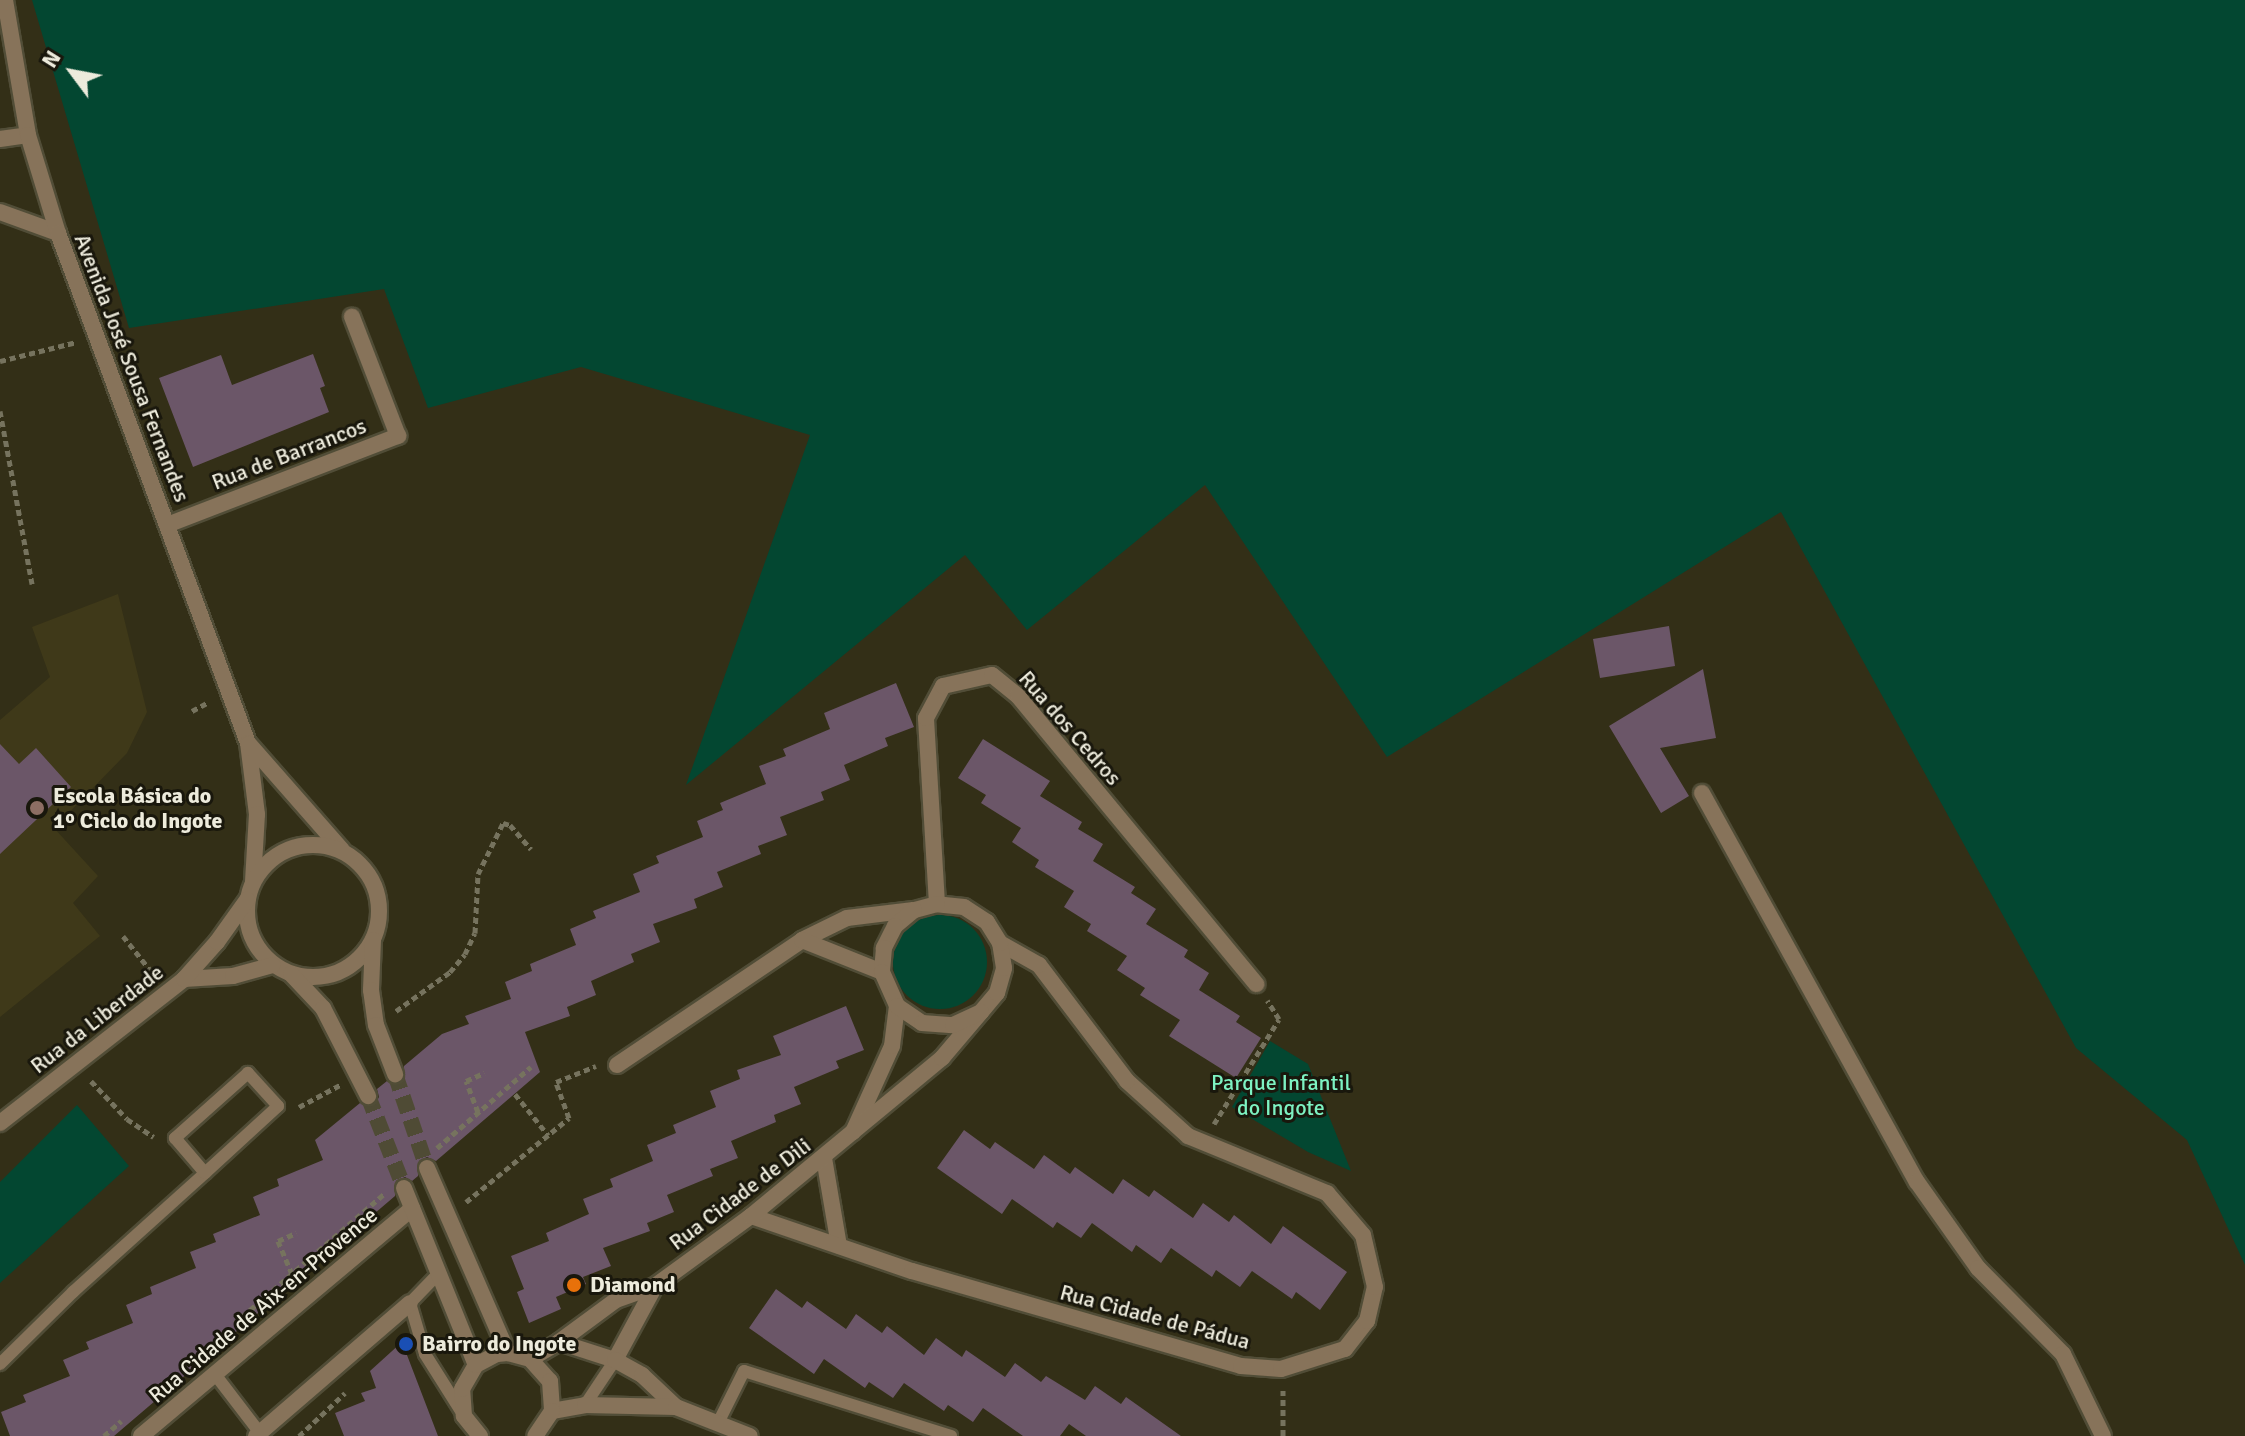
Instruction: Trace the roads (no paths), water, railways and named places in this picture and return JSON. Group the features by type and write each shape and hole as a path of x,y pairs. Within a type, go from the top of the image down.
{"street":[{"name":"Avenida José Sousa Fernandes","path":"5,0 28,135 58,233 248,743 257,814 250,890"},
{"path":"0,139 28,135"},
{"path":"0,212 58,233"},
{"name":"Rua de Barrancos","path":"167,525 398,436 352,317"},
{"name":"Rua dos Cedros","path":"937,904 926,718 943,686 992,675 1018,696 1256,984"},
{"name":"Avenida José Sousa Fernandes","path":"248,743 343,851"},
{"path":"1702,793 1917,1182 1978,1268 2063,1354 2103,1436"},
{"path":"373,940 352,965 338,973 306,977 291,974 273,965 251,935 250,890 265,865 282,852 302,845 323,845 343,851 366,871 379,899 371,990 376,1025 395,1074"},
{"name":"Rua da Liberdade","path":"0,1123 184,979 217,942 250,890"},
{"path":"617,1065 802,940 847,918 937,904 964,907 987,922 1000,943 1004,968 1001,980 997,993 981,1012 953,1025 922,1023 897,1006 882,972 884,948 895,926 914,910"},
{"path":"802,940 882,972"},
{"name":"Rua Cidade de Pádua","path":"751,1216 839,1246 1241,1366 1281,1369 1345,1349 1367,1321 1375,1287 1363,1235 1327,1193 1188,1136 1127,1081 1039,965 1000,943"},
{"name":"Rua da Liberdade","path":"184,979 233,976 273,965"},
{"path":"291,974 323,1008 360,1074 368,1096"},
{"name":"Rua Cidade de Dili","path":"851,1137 892,1046 897,1006"},
{"name":"Rua Cidade de Dili","path":"530,1359 616,1300 655,1286 751,1216 851,1137 942,1058 981,1012"},
{"path":"824,1158 839,1246"},
{"path":"430,1160 449,1216 508,1353"},
{"path":"400,1185 476,1365"},
{"name":"Rua Cidade de Aix-en-Provence","path":"141,1436 412,1209"},
{"name":"Rua Cidade de Dili","path":"615,1360 655,1286"},
{"path":"258,1434 410,1303"},
{"path":"559,1342 615,1360 642,1375 676,1407"},
{"path":"480,1436 464,1416 462,1389 476,1365 497,1354 508,1353 530,1359 550,1381 545,1427"},
{"path":"545,1427 585,1405 676,1407 750,1436"}],"lane":[{"path":"0,1364 73,1292 205,1173 278,1106 248,1073 175,1138 205,1173"},
{"path":"438,1274 410,1303 425,1354 464,1416"},
{"path":"585,1405 615,1360"},
{"path":"718,1423 744,1371 951,1436"},
{"path":"214,1373 258,1434"}],"tunnel":[{"path":"395,1074 427,1168"},
{"path":"368,1096 404,1188"}],"place":[{"name":"Escola Básica do 1º Ciclo do Ingote","path":"37,808"},
{"name":"Diamond","path":"574,1285"},
{"name":"Bairro do Ingote","path":"406,1344"}],"park label":[{"name":"Parque Infantil do Ingote","path":"1281,1094"}]}
